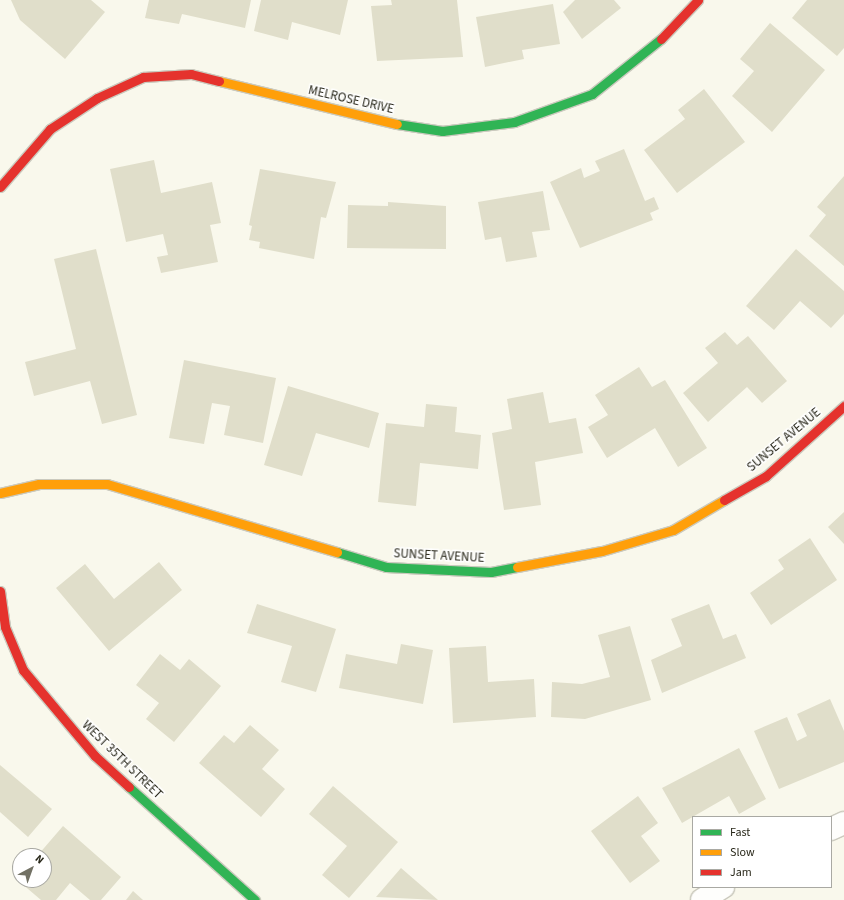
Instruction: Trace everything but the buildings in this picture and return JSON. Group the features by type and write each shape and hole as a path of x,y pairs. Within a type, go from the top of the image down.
{"street":[{"name":"MELROSE DRIVE","path":"0,187 50,129 97,98 143,76 191,74 372,120 442,130 514,122 592,94 665,36 698,0"},
{"name":"SUNSET AVENUE","path":"0,493 39,484 107,484 386,567 491,572 602,551 673,530 766,476 844,406"},
{"name":"WEST 35TH STREET","path":"0,591 5,627 24,670 53,709 95,756 255,900"},
{"path":"832,829 844,823"},
{"path":"702,900 721,888"}],"traffic: fast":[{"path":"397,124 442,131 514,122 592,94 661,39"},
{"path":"337,552 386,567 491,572 517,567"},
{"path":"129,787 255,900"}],"traffic: slow":[{"path":"219,81 397,124"},
{"path":"0,493 39,484 107,484 337,552"},
{"path":"517,567 602,551 673,530 724,500"}],"traffic: jam":[{"path":"661,39 698,0"},
{"path":"0,187 50,129 97,98 143,77 191,74 219,81"},
{"path":"724,500 766,476 844,406"},
{"path":"0,591 5,627 23,670 95,756 129,787"}]}
